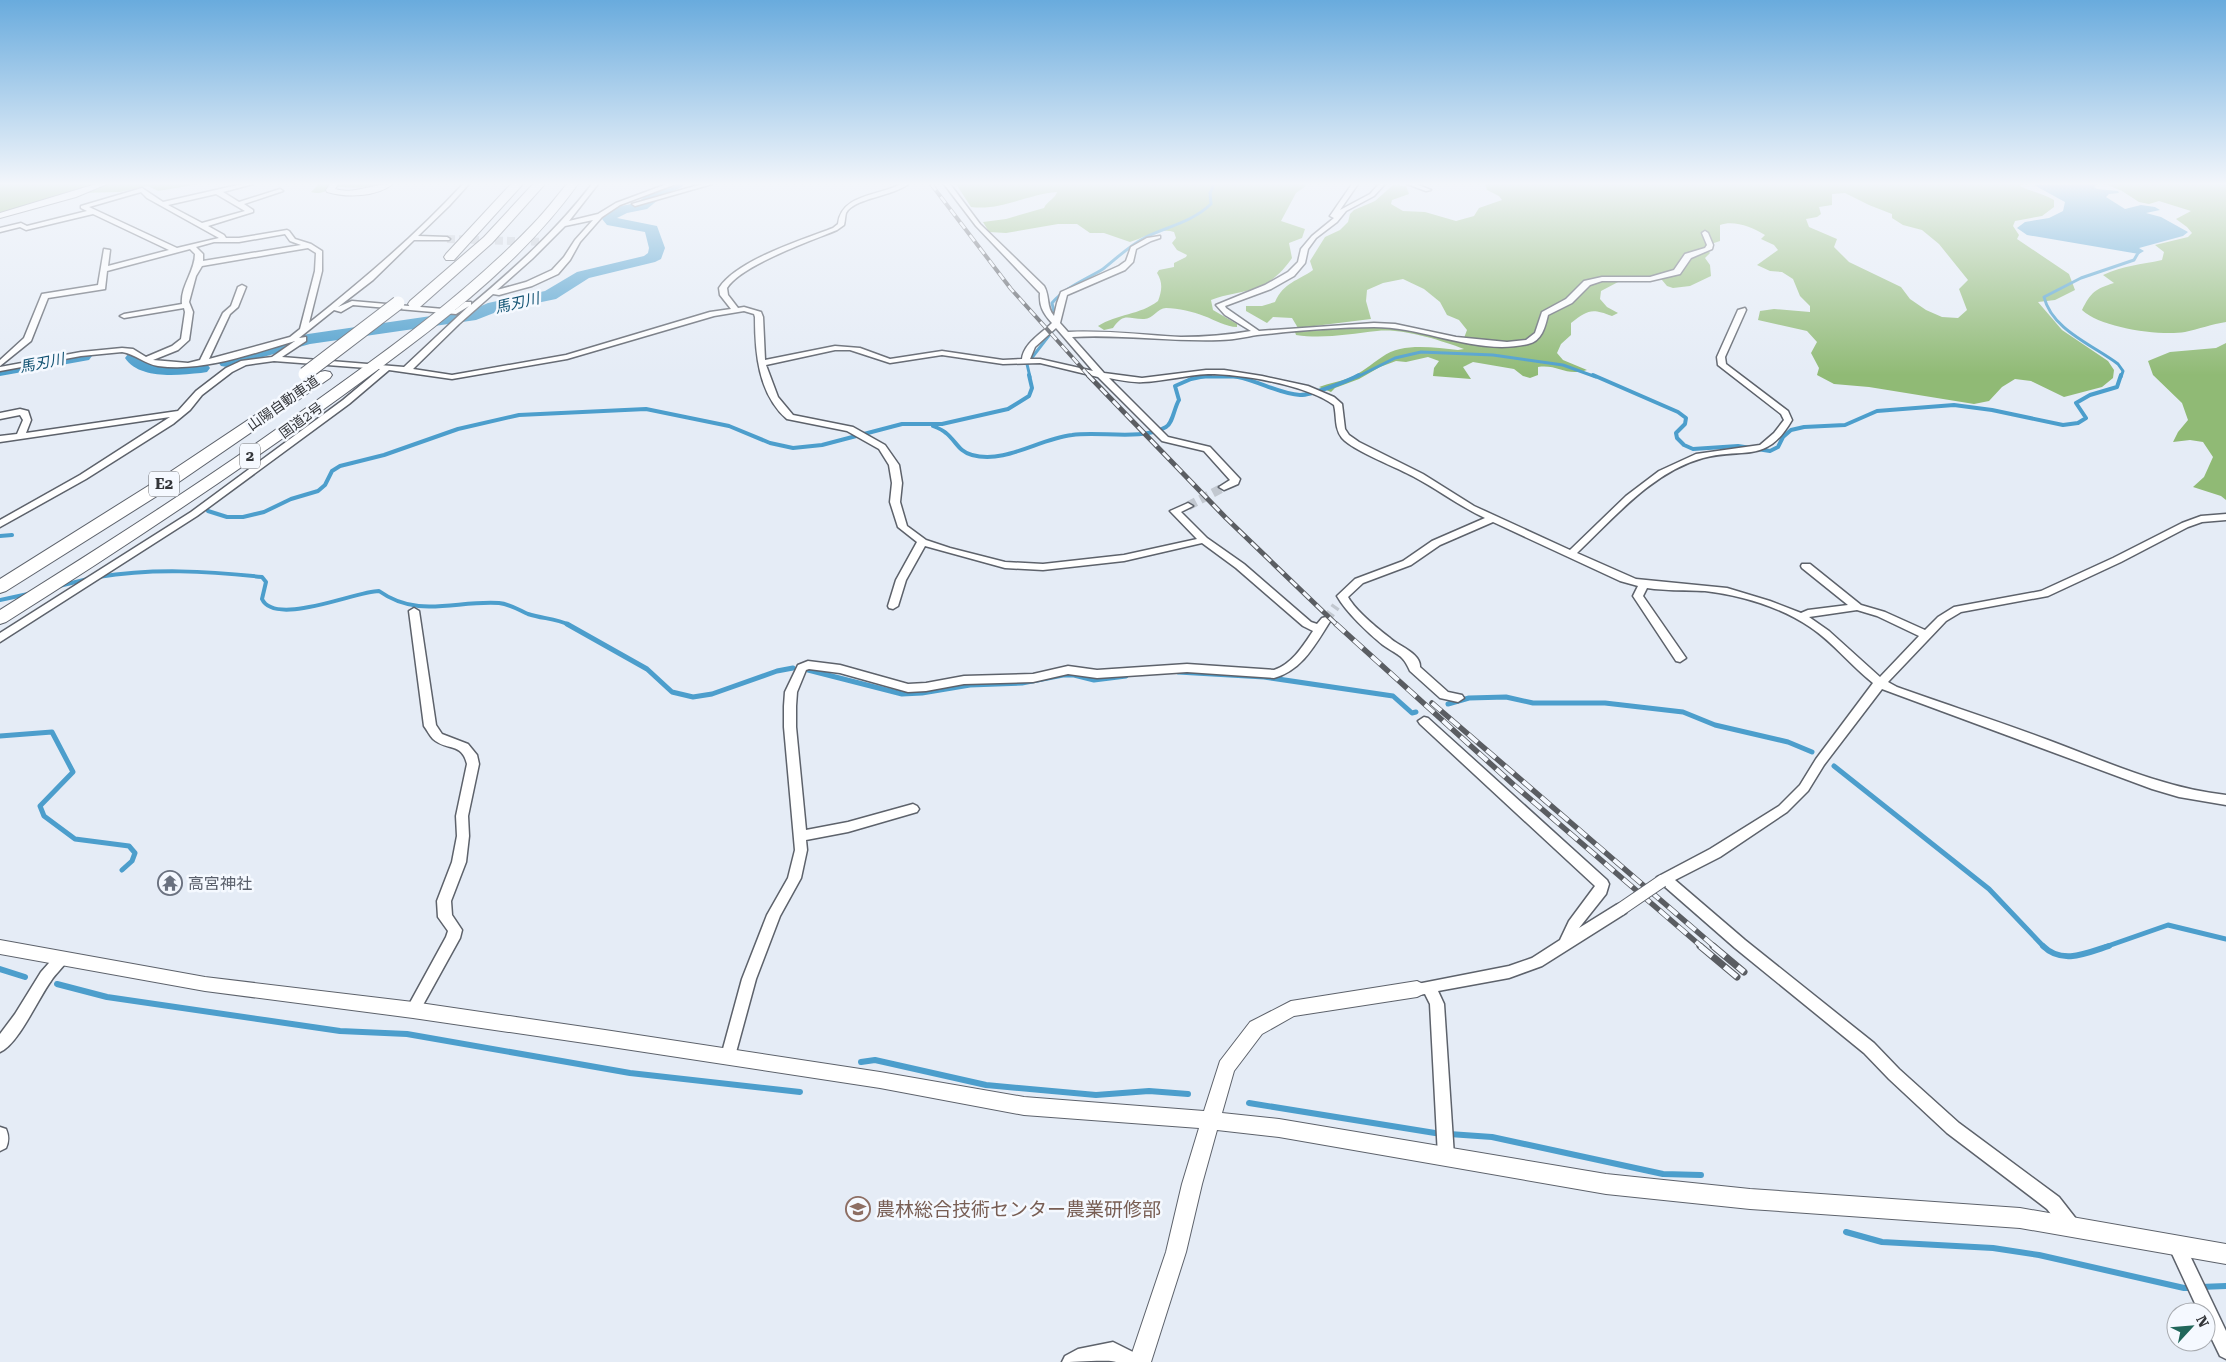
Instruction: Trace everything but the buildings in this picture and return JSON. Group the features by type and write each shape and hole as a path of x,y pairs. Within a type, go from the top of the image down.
{"highway":[{"name":"山陽自動車道","path":"0,572 139,486 305,374 398,303 460,248"},
{"name":"山陽自動車道","path":"0,587 170,480 325,375 374,338 479,248"},
{"name":"国道2号","path":"0,618 265,446 380,367 516,248"}],"street":[{"path":"171,248 176,250"},
{"path":"103,270 185,248"},
{"path":"145,360 175,348 185,340 189,312 185,306 192,276 199,264 199,254 193,248"},
{"path":"199,264 299,248"},
{"path":"302,336 306,314 321,262 320,252 311,248"},
{"path":"274,359 332,312 400,248"},
{"path":"406,370 421,359 455,323 492,292 537,248"},
{"path":"492,292 530,284 555,272 573,248"},
{"path":"736,310 724,295 723,288 728,280 764,258 790,248"},
{"path":"1001,248 1041,288 1044,293 1043,302 1046,312 1065,335 1160,435 1207,449 1235,479 1235,482 1224,487"},
{"path":"1026,360 1028,351 1056,323 1058,303 1064,294 1116,272 1129,262 1135,248"},
{"path":"1257,333 1252,327 1223,310 1220,305 1268,287 1291,274 1301,263 1307,248"},
{"path":"1065,335 1100,332 1182,339 1232,337 1257,333 1374,325 1395,326 1478,342 1507,344 1528,342 1539,334 1545,314 1569,301 1587,283 1602,279 1650,279 1677,272 1688,256 1709,248"},
{"path":"0,364 28,339 46,296 102,287 106,250"},
{"path":"203,363 227,313 234,307 242,287"},
{"path":"306,314 332,312 352,303 436,318 456,312 473,301 482,301"},
{"path":"124,316 185,306"},
{"path":"0,524 83,477 182,413 199,393 229,370 244,363 274,359 380,367 452,377 567,357 689,320 736,310 750,310 757,312 759,317 762,363 777,404 782,412 790,417 856,432 882,447 894,465 897,483 895,502 903,527 911,535 923,542 1021,568 1124,558 1204,540"},
{"path":"1570,555 1628,498 1666,472 1697,456 1759,448 1771,441 1784,427 1788,420 1785,413 1772,401 1722,365 1721,357 1742,310"},
{"path":"0,369 102,351 130,351 145,360 175,365 203,363 293,339 302,334 302,336"},
{"path":"762,363 835,348 850,348 890,361 942,353 1002,362 1040,360 1102,375 1142,380 1206,372 1236,372 1318,392 1338,404 1341,430 1346,437 1420,476 1455,499 1492,519 1570,555 1643,586 1722,590 1802,617 1822,630 1879,684 1892,690 2029,737 2149,785 2186,795 2226,800"},
{"path":"215,361 224,369 229,370"},
{"path":"0,638 80,589 194,514 346,402 380,367"},
{"path":"0,416 20,412 25,413 27,420 22,435"},
{"path":"0,439 182,413"},
{"path":"728,1056 749,980 774,915 794,878 799,863 800,836 790,727 790,706 791,692 802,668 808,665 840,670 908,688 926,688 964,680 1032,678 1068,670 1097,674 1160,668 1274,674 1282,672 1294,664 1323,624 1307,624 1240,566 1204,540 1175,511 1188,506"},
{"path":"1140,1362 1176,1252 1209,1120 1226,1067 1256,1028 1291,1009 1509,972 1537,962 1664,880 1715,853 1783,809 1804,788 1820,762 1879,684 1942,619 1958,609 2044,594 2201,518 2226,517"},
{"path":"1458,698 1444,695 1414,668 1415,664 1400,649 1388,643 1341,604 1342,596 1359,581 1406,563 1436,543 1492,519"},
{"path":"893,606 901,580 923,542"},
{"path":"1806,566 1857,607 1882,614 1926,635"},
{"path":"1643,586 1638,596 1680,658"},
{"path":"1802,617 1808,614 1857,607"},
{"path":"413,1010 453,938 455,930 445,917 444,901 458,862 462,836 462,816 473,764 471,755 464,747 438,737 430,726 414,611"},
{"path":"1424,721 1602,884 1600,890 1574,925 1566,942"},
{"path":"800,836 848,828 913,809"},
{"path":"1664,880 1869,1048 1894,1074 1953,1128 2053,1204 2072,1228"},
{"path":"0,947 61,960 205,984 413,1010 728,1056 880,1080 1024,1106 1209,1120 1279,1128 1606,1184 1750,1199 2020,1218 2226,1254"},
{"path":"0,1045 20,1019 46,976 61,960"},
{"path":"1423,988 1437,1004 1446,1156"},
{"path":"0,1134 0,1143"},
{"path":"2176,1245 2226,1350"},
{"path":"1071,1362 1078,1358 1113,1351 1135,1362"}],"green space":[{"path":"1175,248 1290,248 1292,258 1272,280 1262,286 1211,300 1213,310 1237,324 1237,327 1225,325 1191,312 1166,308 1146,319 1123,318 1113,328 1104,330 1098,326 1144,309 1158,301 1161,287 1157,273 1159,270 1174,267 1174,263 1187,255"},
{"path":"1318,248 1706,248 1710,253 1705,258 1710,265 1711,276 1690,286 1673,288 1653,276 1641,278 1621,276 1620,281 1601,291 1600,299 1607,307 1618,313 1612,316 1594,311 1582,315 1571,323 1571,335 1561,344 1557,353 1563,360 1587,370 1573,372 1551,367 1538,367 1538,375 1530,378 1523,376 1514,369 1473,362 1463,367 1471,379 1433,376 1434,368 1439,361 1428,357 1406,362 1396,361 1335,388 1331,392 1319,387 1354,376 1390,352 1399,349 1429,347 1464,349 1398,331 1377,331 1336,336 1296,335 1295,332 1382,326 1457,340 1464,338 1467,330 1459,320 1447,315 1440,302 1424,289 1403,279 1383,283 1367,290 1366,301 1371,319 1298,328 1292,318 1273,317 1267,323 1246,311 1246,306 1262,306 1275,302 1287,286 1313,270 1310,261"},
{"path":"1776,248 1835,248 1849,262 1901,287 1910,299 1926,310 1942,317 1958,318 1967,310 1959,289 1968,280 1942,248 2030,248 2069,274 2075,290 2055,300 2038,302 2062,330 2108,361 2114,370 2113,378 2102,387 2064,397 2031,381 2015,379 2002,387 1989,401 1974,404 1869,387 1834,384 1817,375 1819,368 1811,353 1817,342 1807,331 1758,320 1760,311 1774,309 1810,312 1810,306 1800,296 1793,279 1782,272 1770,271 1757,265 1778,250"},
{"path":"2158,248 2226,248 2226,322 2185,332 2146,332 2102,322 2082,310 2094,292 2114,283 2103,275 2125,267 2162,260 2164,252"},
{"path":"2226,343 2226,500 2221,496 2193,487 2204,477 2213,457 2203,442 2190,440 2173,442 2178,432 2188,420 2182,403 2153,375 2148,361 2170,352 2216,348"}],"water":[{"path":"2101,248 2141,248 2139,248 2144,251 2139,254"}],"waterway":[{"name":"馬刃川","path":"227,362 308,339 476,315 494,307 550,295 583,275 649,259 655,256 657,248"},
{"path":"1055,316 1052,303 1057,297 1103,269 1130,248"},
{"path":"2121,377 2123,371 2118,364 2075,336 2055,319 2048,309 2044,297 2081,278 2134,260 2138,253 2136,250"},
{"path":"1030,377 1027,364 1054,329"},
{"path":"1357,377 1395,358 1421,352 1493,355 1563,365 1596,377"},
{"name":"馬刃川","path":"1,371 83,356"},
{"name":"馬刃川","path":"134,358 141,363 157,368 201,368"},
{"path":"208,511 227,517 243,517 264,512 291,499 318,491 325,485 332,471 340,466 384,455 458,429 519,415 646,409 729,426 770,443 793,448 822,445 902,424 942,424 1008,409 1029,396 1032,388 1029,375"},
{"path":"1200,377 1210,375"},
{"path":"1226,375 1236,376 1283,392 1300,395 1339,384 1359,375"},
{"path":"1593,375 1678,412 1686,418 1685,424 1676,433 1677,438 1684,445 1693,449 1738,446 1770,451 1778,447 1783,437 1791,430 1804,427 1845,425 1877,411 1954,405 1992,410 2063,425 2078,423 2086,418 2076,403 2090,395 2117,387 2121,375"},
{"path":"933,426 945,432 968,454 985,457 1010,454 1059,437 1072,435 1145,434 1166,427 1170,422 1179,400 1175,386 1200,377"},
{"path":"1200,377 1238,377"},
{"path":"0,536 12,535"},
{"path":"98,577 160,571 221,573 262,577 266,582 262,599 270,607 283,610 317,606 368,592 379,591 408,604 423,606 499,603 528,614 568,625"},
{"path":"59,586 88,579"},
{"path":"0,600 28,594"},
{"path":"568,625 647,669 672,692 693,697 712,694 777,671 793,668"},
{"path":"808,670 902,694 922,693 970,685 1022,683 1063,675 1074,675 1094,680 1126,676"},
{"path":"1178,672 1264,677 1393,696 1412,713 1416,712"},
{"path":"1448,704 1469,698 1506,697 1533,703 1605,703 1683,712 1715,725 1788,742 1812,752"},
{"path":"0,736 52,732 73,772 40,806 44,816 75,839 129,846 135,853 132,861 122,870"},
{"path":"1834,766 1989,889 2043,946"},
{"path":"2105,947 2168,925 2226,939"},
{"path":"2043,946 2050,952 2058,955 2075,956 2109,946"},
{"path":"0,969 25,977"},
{"path":"57,984 107,997 340,1031 407,1034 630,1073 800,1092"},
{"path":"861,1062 875,1060 986,1085 1096,1095 1149,1091 1188,1094"},
{"path":"1249,1103 1435,1133 1492,1137 1663,1174 1701,1175"},
{"path":"1846,1232 1882,1242 1993,1248 2039,1255 2184,1288 2192,1288"},
{"path":"2200,1287 2226,1286"}],"tunnel":[{"path":"1188,506 1224,487"},
{"path":"1326,620 1336,606"}],"railway":[{"path":"979,248 1011,289 1090,377"},
{"path":"1088,375 1226,518 1337,625"},
{"path":"1336,624 1514,785 1702,947"},
{"path":"1432,703 1715,947"},
{"path":"1700,946 1737,977"},
{"path":"1713,946 1744,972"}],"place":[{"name":"高宮神社","path":"170,883"},
{"name":"農林総合技術センター農業研修部","path":"858,1209"}]}
